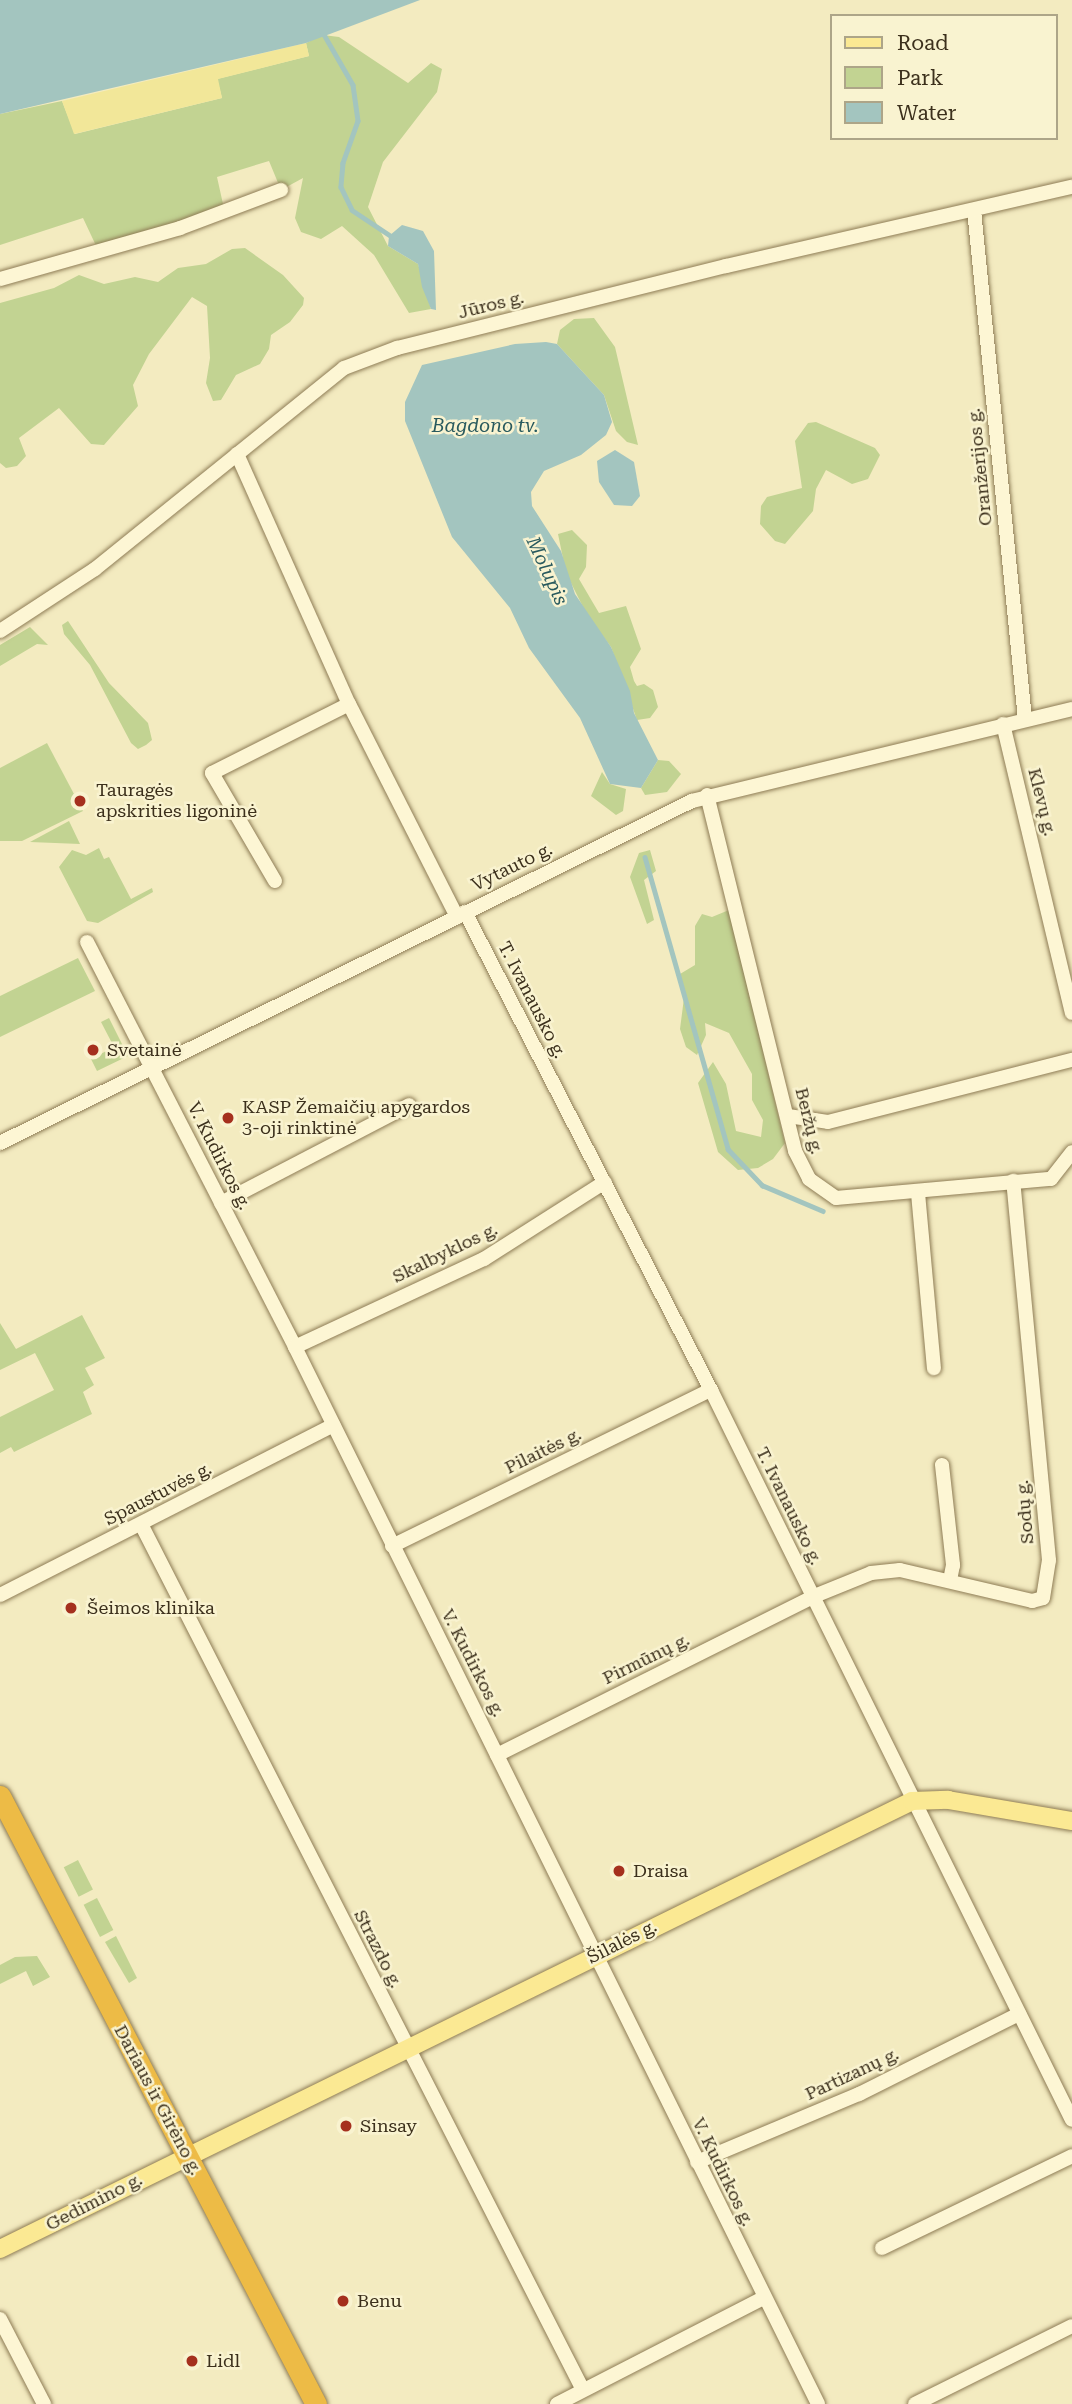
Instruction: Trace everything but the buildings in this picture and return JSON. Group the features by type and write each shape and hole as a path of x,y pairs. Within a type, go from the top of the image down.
{"highway":[{"name":"Dariaus ir Girėno g.","path":"0,1796 316,2404"}],"main road":[{"name":"Šilalės g.","path":"188,2155 912,1801 948,1800 1072,1821"},
{"name":"Gedimino g.","path":"0,2249 188,2155"}],"street":[{"name":"Jūros g.","path":"0,631 96,569 344,368 397,348 942,213 974,210 1072,187"},
{"path":"0,279 180,228 281,190"},
{"name":"Oranžerijos g.","path":"974,210 1025,719"},
{"name":"T. Ivanausko g.","path":"237,454 349,704 604,1182 1072,2120"},
{"path":"275,881 212,773 349,704"},
{"name":"Vytauto g.","path":"0,1143 707,795 1072,709"},
{"name":"Klevų g.","path":"1003,724 1072,1013"},
{"name":"Beržų g.","path":"707,795 800,1166 820,1190 836,1198 1051,1179 1072,1152"},
{"name":"V. Kudirkos g.","path":"87,942 295,1347 818,2404"},
{"path":"788,1116 828,1122 1072,1060"},
{"path":"221,1203 409,1105"},
{"name":"Sodų g.","path":"812,1597 887,1569 1032,1601 1047,1593 1049,1560 1013,1181"},
{"name":"Skalbyklos g.","path":"295,1347 484,1259 604,1182"},
{"path":"918,1192 934,1368"},
{"name":"Pilaitės g.","path":"392,1546 710,1390"},
{"name":"Spaustuvės g.","path":"0,1595 333,1425"},
{"path":"942,1465 953,1565 950,1581"},
{"name":"Strazdo g.","path":"141,1524 406,2048 583,2390"},
{"name":"Pirmūnų g.","path":"497,1755 812,1597"},
{"name":"Partizanų g.","path":"697,2162 859,2094 1019,2014"},
{"path":"882,2248 1072,2156"},
{"path":"557,2404 764,2298"},
{"path":"0,2319 44,2404"},
{"path":"915,2404 1072,2326"}],"green space":[{"path":"323,35 339,37 408,83 431,63 442,69 437,92 383,162 368,207 388,246 418,264 431,309 409,313 374,255 342,226 321,239 301,232 295,218 303,178 281,190 269,161 217,177 225,213 99,252 83,218 0,245 0,114 62,101 75,134 222,98 217,79 309,56 306,43"},
{"path":"245,248 283,275 304,298 303,305 290,322 271,335 269,349 260,364 236,375 221,400 213,401 206,383 210,358 207,306 192,297 149,354 133,385 138,406 104,445 91,444 59,408 19,438 26,456 17,466 6,468 0,463 0,303 54,288 79,275 104,284 135,277 158,282 178,268 206,264 232,249"},
{"path":"594,318 615,347 638,445 627,442 616,431 604,395 557,344 560,330 574,319"},
{"path":"816,422 875,448 880,455 868,479 852,484 826,470 816,489 813,511 785,544 775,541 760,524 761,506 767,497 802,488 795,441 808,423"},
{"path":"572,530 587,545 586,567 579,579 599,613 626,606 641,649 630,667 634,681 637,686 644,684 653,690 658,707 650,718 637,720 611,647 587,615 566,573 558,534"},
{"path":"68,621 109,683 148,723 152,740 146,745 138,749 131,743 90,665 64,634 62,625"},
{"path":"30,627 48,645 37,644 0,666 0,645"},
{"path":"47,743 83,811 22,841 0,841 0,768"},
{"path":"658,760 669,761 681,774 667,792 645,795 641,788"},
{"path":"602,772 610,784 626,789 623,811 616,815 591,796"},
{"path":"69,821 80,844 30,842"},
{"path":"99,848 104,859 109,857 131,899 152,888 153,892 98,923 87,921 59,867 72,850 86,855"},
{"path":"650,850 656,871 644,880 654,920 647,924 630,877 639,853"},
{"path":"729,910 785,1143 773,1159 758,1168 738,1170 718,1152 698,1083 713,1062 726,1084 736,1131 761,1137 763,1120 752,1100 752,1074 729,1033 705,1023 706,1035 697,1055 686,1047 680,1029 684,998 680,974 695,965 695,926 702,914 712,917"},
{"path":"78,958 95,991 0,1037 0,996"},
{"path":"109,1018 128,1056 97,1071 91,1059 114,1047 101,1022"},
{"path":"82,1315 105,1358 85,1368 94,1385 83,1392 92,1414 14,1452 11,1447 0,1453 0,1417 54,1390 35,1353 0,1370 0,1323 16,1349"},
{"path":"78,1860 93,1889 79,1897 64,1867"},
{"path":"97,1898 113,1930 100,1937 84,1905"},
{"path":"116,1936 137,1978 129,1983 105,1942"},
{"path":"37,1956 50,1977 33,1986 26,1971 0,1984 0,1965 15,1957"}],"sand":[{"path":"306,43 309,56 218,79 222,98 74,134 62,101"}],"water":[{"path":"0,0 420,0 306,43 0,114"},
{"path":"402,225 423,231 434,251 436,310 431,309 422,287 418,264 388,246 389,236"},
{"name":"Bagdono tv.","path":"515,344 557,344 604,395 612,422 606,435 581,455 544,471 531,492 532,506 561,551 575,594 611,647 630,691 634,713 658,760 641,788 610,784 580,718 529,648 510,608 452,537 405,421 405,402 422,365"},
{"path":"615,450 634,462 640,496 632,506 614,505 599,482 597,461"}],"waterway":[{"name":"Molupis","path":"322,31 353,85 358,121 343,163 341,187 352,210 394,238"},
{"name":"Molupis","path":"645,857 728,1149 762,1185 823,1211"}],"place":[{"name":"Tauragės apskrities ligoninė","path":"80,801"},
{"name":"Svetainė","path":"93,1050"},
{"name":"KASP Žemaičių apygardos 3-oji rinktinė","path":"228,1118"},
{"name":"Šeimos klinika","path":"71,1608"},
{"name":"Draisa","path":"619,1871"},
{"name":"Sinsay","path":"346,2126"},
{"name":"Benu","path":"343,2301"},
{"name":"Lidl","path":"192,2361"}]}
